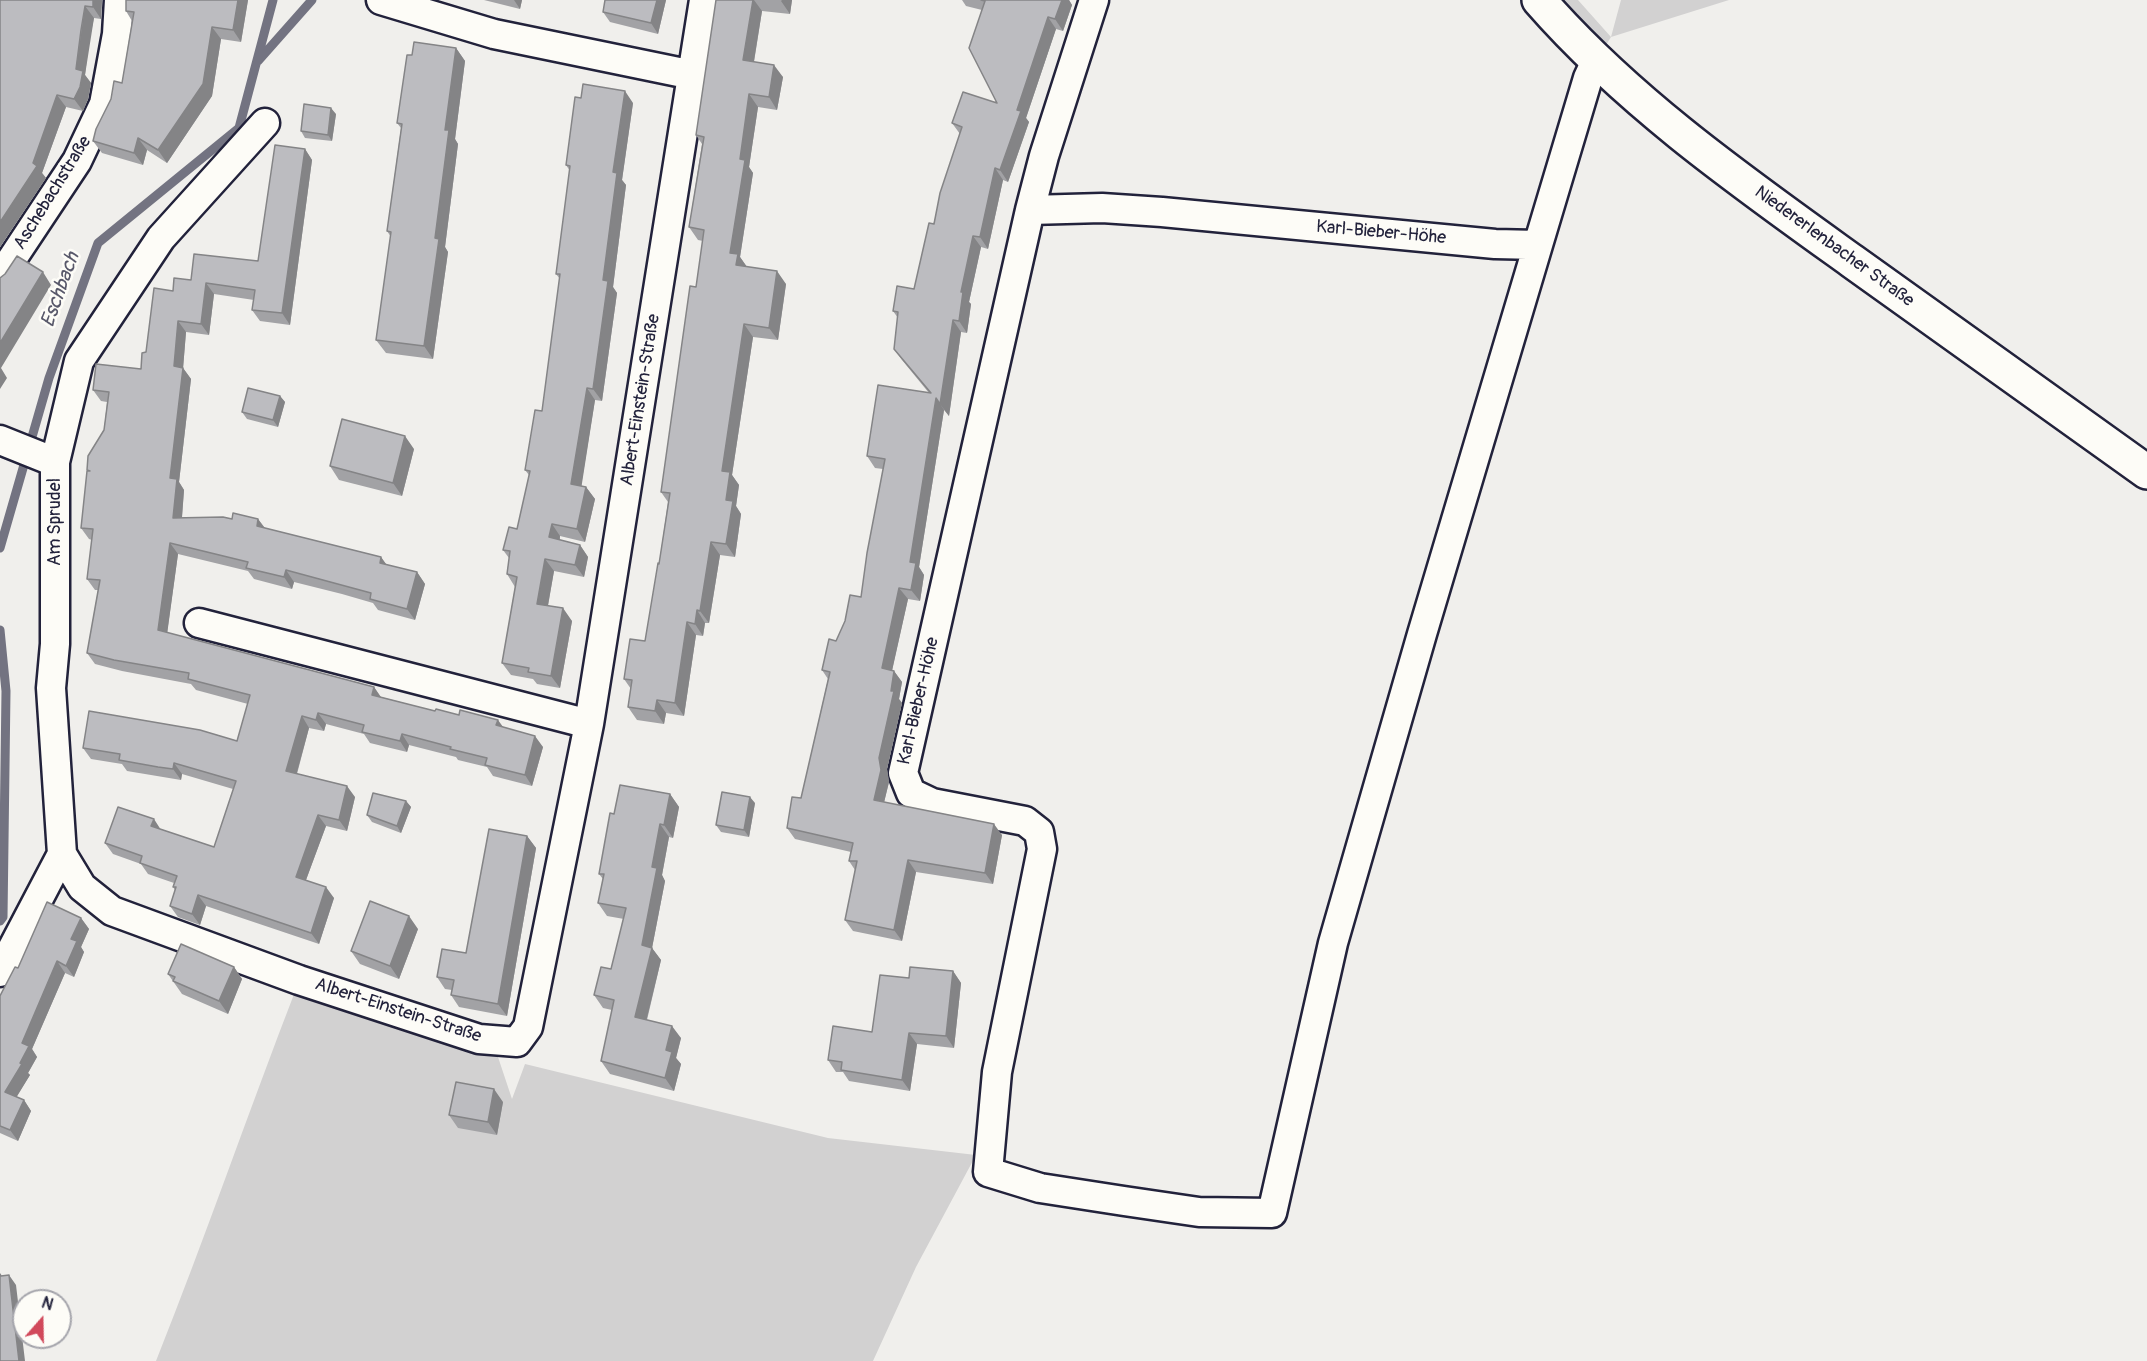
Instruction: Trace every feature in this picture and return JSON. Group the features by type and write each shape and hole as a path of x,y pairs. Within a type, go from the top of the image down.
{"street":[{"name":"Aschebachstraße","path":"0,277 77,161 104,104 117,34 119,0"},
{"path":"381,0 495,34 693,75"},
{"name":"Albert-Einstein-Straße","path":"62,854 82,887 112,911 300,980 479,1039 517,1042 528,1027 589,724 704,0"},
{"name":"Karl-Bieber-Höhe","path":"1030,210 1102,208 1162,212 1495,244 1538,245 1339,922 1272,1213 1199,1212 1040,1188 988,1172 997,1072 1042,849 1039,832 1025,821 932,803 911,793 903,773 1030,210 1044,156 1094,0"},
{"name":"Niedererlenbacher Straße","path":"1539,0 1596,61 1675,128 1772,204 2147,472"},
{"path":"1538,245 1588,78 1596,61"},
{"name":"Am Sprudel","path":"62,854 51,688 55,644 55,462 79,361 161,238 265,123"},
{"path":"0,440 55,462"},
{"path":"199,623 589,724"},
{"path":"0,972 62,854"}],"shaded area":[{"path":"1539,0 1578,0 1611,37 1596,61"},
{"path":"1621,0 1729,0 1611,37"},
{"path":"296,989 491,1036 512,1099 525,1064 828,1138 976,1155 916,1267 873,1361 156,1361"}],"building":[{"path":"0,0 93,0 93,7 85,6 81,30 76,69 83,71 80,87 74,99 57,95 33,163 37,166 0,222"},
{"path":"126,0 238,0 233,30 212,27 203,84 158,150 138,138 134,153 93,141 96,129 111,99 114,81 122,83 134,12 126,11"},
{"path":"605,0 657,0 651,23 603,12"},
{"path":"716,0 753,0 743,60 774,65 769,97 749,94 740,159 745,160 730,253 738,254 736,265 777,271 769,328 744,324 722,471 730,472 726,500 733,501 726,544 711,542 700,611 697,610 695,624 687,622 675,703 657,700 655,711 628,707 632,680 624,679 630,639 645,641 670,493 661,492 690,286 696,287 704,230 689,227 704,137 696,135"},
{"path":"981,0 1062,0 1055,19 1048,17 1017,110 1021,111 1000,170 995,168 980,237 973,236 961,292 963,292 959,321 953,320 940,404 936,398 910,562 916,563 911,590 899,588 882,668 894,671 891,691 894,691 879,758 881,770 874,800 994,824 985,873 908,860 894,930 845,920 857,861 849,861 853,843 787,828 792,797 801,798 830,672 822,670 829,639 836,641 845,621 850,595 861,597 885,459 867,456 878,385 931,393 894,349 898,312 893,311 897,286 914,289 929,223 934,224 940,193 962,127 952,123 963,92 997,103 969,48 985,1"},
{"path":"414,42 456,48 445,130 449,130 435,238 439,239 424,346 376,340 391,232 387,231 402,124 397,123 407,55 412,55"},
{"path":"583,84 625,91 613,172 617,173 603,280 608,281 593,389 587,388 571,484 586,487 577,529 552,524 549,537 580,545 575,565 545,559 537,604 563,608 551,676 528,672 529,668 502,663 517,577 507,574 510,551 503,550 509,527 517,529 530,471 525,470 535,410 542,411 560,274 556,274 570,166 566,165 575,97 581,98"},
{"path":"304,104 331,108 328,135 301,131"},
{"path":"275,145 305,149 282,313 252,310 255,290 206,283 201,324 178,321 174,366 183,368 170,478 177,479 173,518 223,517 232,519 233,513 258,519 257,526 381,557 380,563 417,572 407,609 370,599 371,593 286,570 284,577 246,568 248,562 170,543 158,630 374,687 372,695 435,711 436,709 459,715 460,710 498,720 496,725 535,736 525,775 485,765 487,758 402,734 400,741 362,732 364,725 318,713 316,720 302,716 286,771 347,786 339,820 318,815 296,877 326,887 311,933 198,895 192,914 170,906 177,876 140,863 142,856 105,843 118,807 154,819 151,826 214,847 236,781 174,763 173,769 158,767 119,760 120,754 83,748 89,711 200,730 237,741 250,695 188,679 189,673 87,653 100,580 87,579 93,529 81,528 87,471 90,471 87,470 88,456 104,430 109,392 93,390 96,364 141,369 142,353 146,352 154,288 173,291 174,278 191,280 194,254 258,261"},
{"path":"17,256 43,272 0,343 0,278"},
{"path":"248,388 280,396 273,420 242,412"},
{"path":"342,419 405,436 393,483 330,466"},
{"path":"620,785 670,794 664,825 660,824 652,867 657,868 642,945 652,948 635,1017 672,1026 666,1050 672,1052 665,1078 601,1061 614,1000 594,995 601,967 611,969 626,908 598,903 604,874 599,874 610,813 614,814"},
{"path":"722,792 750,797 744,830 716,825"},
{"path":"373,793 406,801 397,826 367,815"},
{"path":"489,829 527,836 498,1004 451,995 454,980 437,977 442,949 466,953"},
{"path":"370,901 409,916 390,966 351,951"},
{"path":"47,902 81,918 71,939 77,941 66,966 57,961 22,1043 29,1046 20,1063 22,1064 5,1092 24,1100 10,1130 0,1126 0,996 15,967 18,968"},
{"path":"181,944 234,967 219,1001 173,981 175,977 168,974"},
{"path":"910,967 953,971 946,1036 909,1033 902,1080 841,1070 842,1062 828,1060 833,1026 872,1032 880,975 909,978"},
{"path":"456,1082 494,1089 488,1122 449,1115"},
{"path":"0,1274 1,1276 9,1275 12,1301 12,1349 18,1349 19,1361 0,1361"}],"waterway":[{"name":"Eschbach","path":"0,548 49,378 98,243 239,128 273,0"},
{"path":"258,61 312,0"},
{"name":"Eschbach","path":"0,630 6,691 3,917 0,921"}]}
